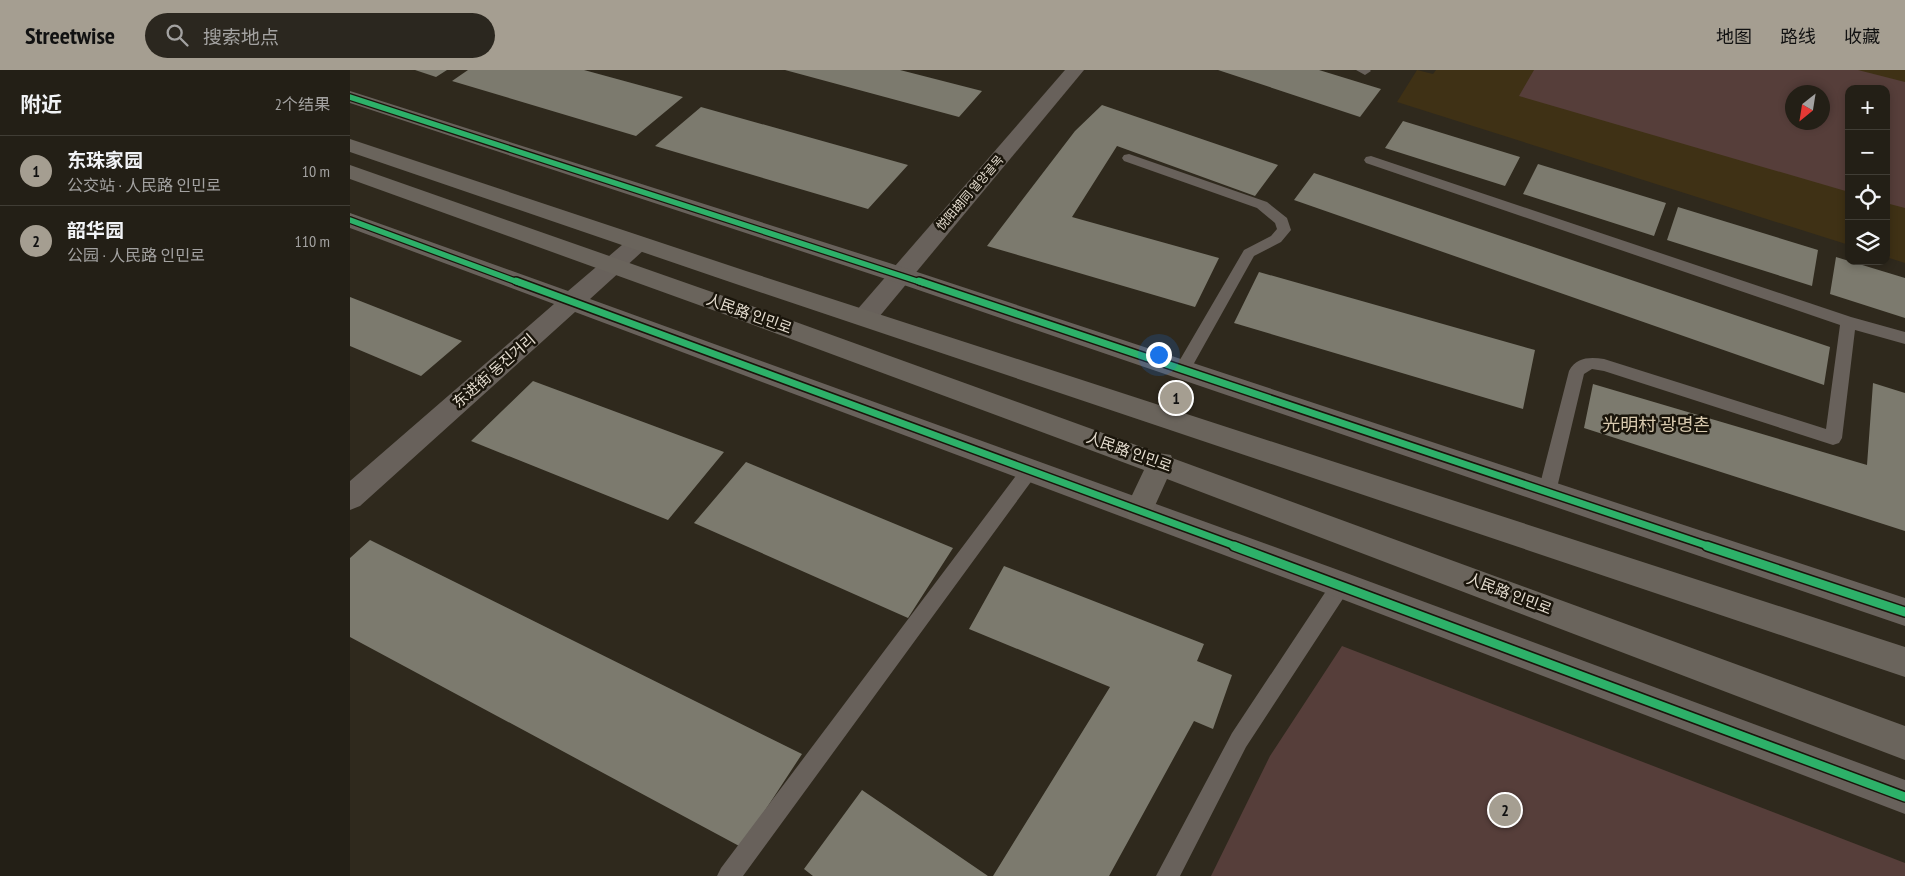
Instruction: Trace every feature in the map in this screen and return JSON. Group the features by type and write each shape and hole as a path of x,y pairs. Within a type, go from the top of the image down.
{"main road":[{"name":"人民路 인민로","path":"350,145 637,244 865,317 1905,662"},
{"name":"人民路 인민로","path":"350,172 615,265 1161,463 1905,743"},
{"path":"1139,510 1161,463"}],"street":[{"name":"悦阳胡同 열양골목","path":"865,317 1075,70"},
{"path":"350,97 900,275 1905,612"},
{"path":"350,220 1342,585 1905,797"},
{"name":"东进街 동진거리","path":"350,498 637,244"}],"lane":[{"path":"1128,158 1262,205 1282,221 1284,230 1276,239 1249,253 1182,370"},
{"path":"1370,160 1848,322 1905,338"},
{"path":"1547,492 1577,371 1589,363 1604,365 1833,438 1848,322"},
{"path":"729,876 1030,470"},
{"path":"1168,876 1238,740 1342,585"}],"shaded area":[{"path":"1417,70 1433,74 1436,70 1905,70 1905,263 1890,258 1890,85 1845,85 1845,244 1397,102"},
{"path":"1534,70 1858,70 1905,82 1905,208 1890,204 1890,85 1845,85 1845,191 1519,96"},
{"path":"1342,646 1905,863 1905,876 1211,876 1270,756"}],"building":[{"path":"415,70 447,70 436,77"},
{"path":"468,70 584,70 683,97 636,136 452,81"},
{"path":"785,70 900,70 982,91 959,117"},
{"path":"1218,70 1319,70 1381,89 1360,117"},
{"path":"1102,105 1278,165 1255,196 1117,146 1072,217 1219,258 1195,307 987,246 1075,131"},
{"path":"701,107 908,165 868,209 655,146"},
{"path":"1403,121 1520,157 1505,186 1385,148"},
{"path":"1538,164 1666,203 1654,236 1523,194"},
{"path":"1314,173 1830,347 1824,385 1294,200"},
{"path":"1678,207 1818,250 1812,286 1667,240"},
{"path":"1836,257 1845,260 1845,265 1862,265 1905,278 1905,318 1830,294"},
{"path":"1259,272 1535,350 1523,409 1234,323"},
{"path":"350,297 462,341 421,376 350,346"},
{"path":"533,381 724,452 668,520 471,441"},
{"path":"1873,383 1905,393 1905,531 1584,428 1593,384 1867,465"},
{"path":"746,462 953,548 908,618 694,523"},
{"path":"370,540 802,754 741,847 350,637 350,558"},
{"path":"1004,566 1204,644 1197,661 1232,675 1213,729 1194,721 1109,876 993,876 1110,687 969,629"},
{"path":"862,790 988,876 813,876 804,869"}],"cycle path":[{"path":"350,97 900,275 1905,612"},
{"path":"350,220 1341,585 1905,797"}],"place":[{"name":"东珠家园","path":"1176,398"},
{"name":"韶华园","path":"1505,810"}],"district":[{"name":"光明村 광명촌","path":"1656,425"}]}
